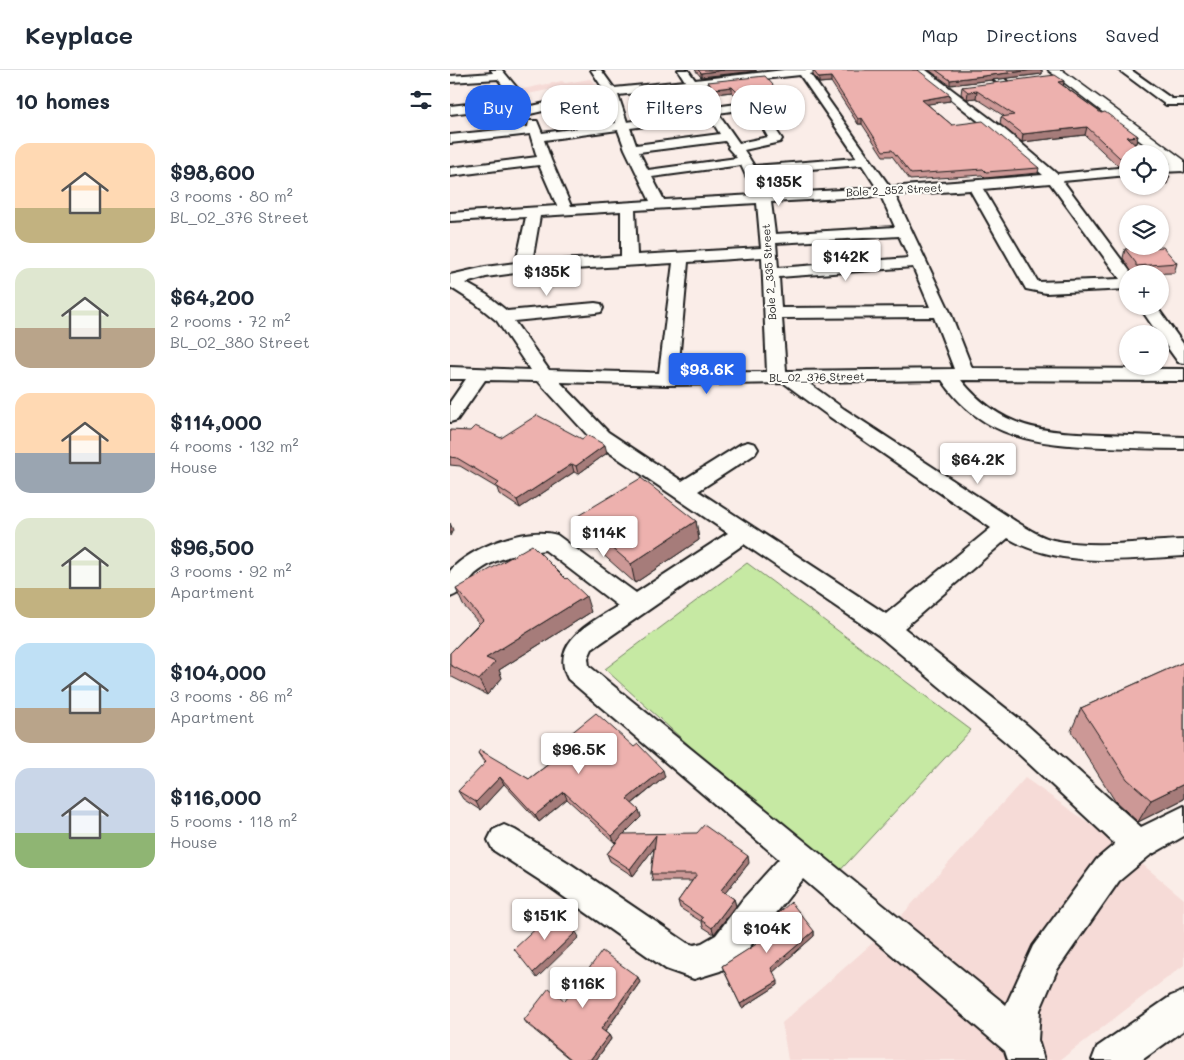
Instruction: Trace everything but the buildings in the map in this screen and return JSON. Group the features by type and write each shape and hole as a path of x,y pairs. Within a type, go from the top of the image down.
{"main road":[{"path":"1049,74 1143,145"},
{"path":"1049,74 1178,169"}],"street":[{"path":"596,70 606,85"},
{"name":"Bole 2_335 Street","path":"683,70 694,83"},
{"path":"919,70 1000,132 1054,178 1119,267"},
{"path":"984,85 1008,82 987,70"},
{"path":"1124,70 1184,112"},
{"path":"618,91 808,71 886,191 941,312 959,390 986,412 1019,431 1058,439 1184,443"},
{"path":"450,79 498,73 508,85"},
{"path":"946,91 965,88"},
{"path":"1170,103 1184,102"},
{"path":"450,110 465,109"},
{"path":"618,110 631,149 658,203"},
{"path":"531,121 544,160 565,209"},
{"path":"450,139 536,134 628,125"},
{"name":"Bole 2_335 Street","path":"721,128 747,165 763,197 771,273 772,312 783,377"},
{"path":"631,149 776,139 770,130"},
{"path":"450,172 544,160"},
{"path":"645,174 747,165 866,160"},
{"path":"500,167 501,182"},
{"name":"Bole 2_352 Street","path":"450,217 658,203 974,186 1119,172"},
{"path":"974,186 1032,286 1046,288 1119,284"},
{"path":"628,205 630,259"},
{"path":"524,267 534,211"},
{"path":"452,280 486,272 524,267 681,257 903,230"},
{"path":"668,379 681,257"},
{"path":"771,273 918,262"},
{"path":"452,280 481,299 503,317 542,376 600,438 887,628 1017,734 1138,845"},
{"path":"503,317 595,308"},
{"path":"772,312 941,312"},
{"path":"1153,315 1184,358"},
{"name":"BL_02_376 Street","path":"450,373 668,379 956,375 1184,375"},
{"path":"450,416 479,374"},
{"path":"783,377 1007,527 1030,540 1052,548 1080,550 1184,548"},
{"path":"682,491 748,449"},
{"path":"887,628 1007,527"},
{"path":"744,533 583,642 575,658 577,671 800,858 1023,1050"},
{"path":"450,588 468,567 496,551 522,544 549,541 636,606"},
{"path":"1023,1050 1022,1010 1045,958 1108,870 1138,845 1184,820"},
{"path":"504,840 558,874 678,957 694,962 708,959 728,947 755,911 800,858"},
{"path":"1110,1060 1184,1009"}],"shaded area":[{"path":"590,79 597,85 542,85 562,81 565,83"},
{"path":"541,85 541,91 531,93 531,87"},
{"path":"1025,778 1117,843 1184,899 1184,965 1060,1060 788,1060 782,1023 894,924"}],"green space":[{"path":"747,563 971,730 834,877 605,669"}]}
